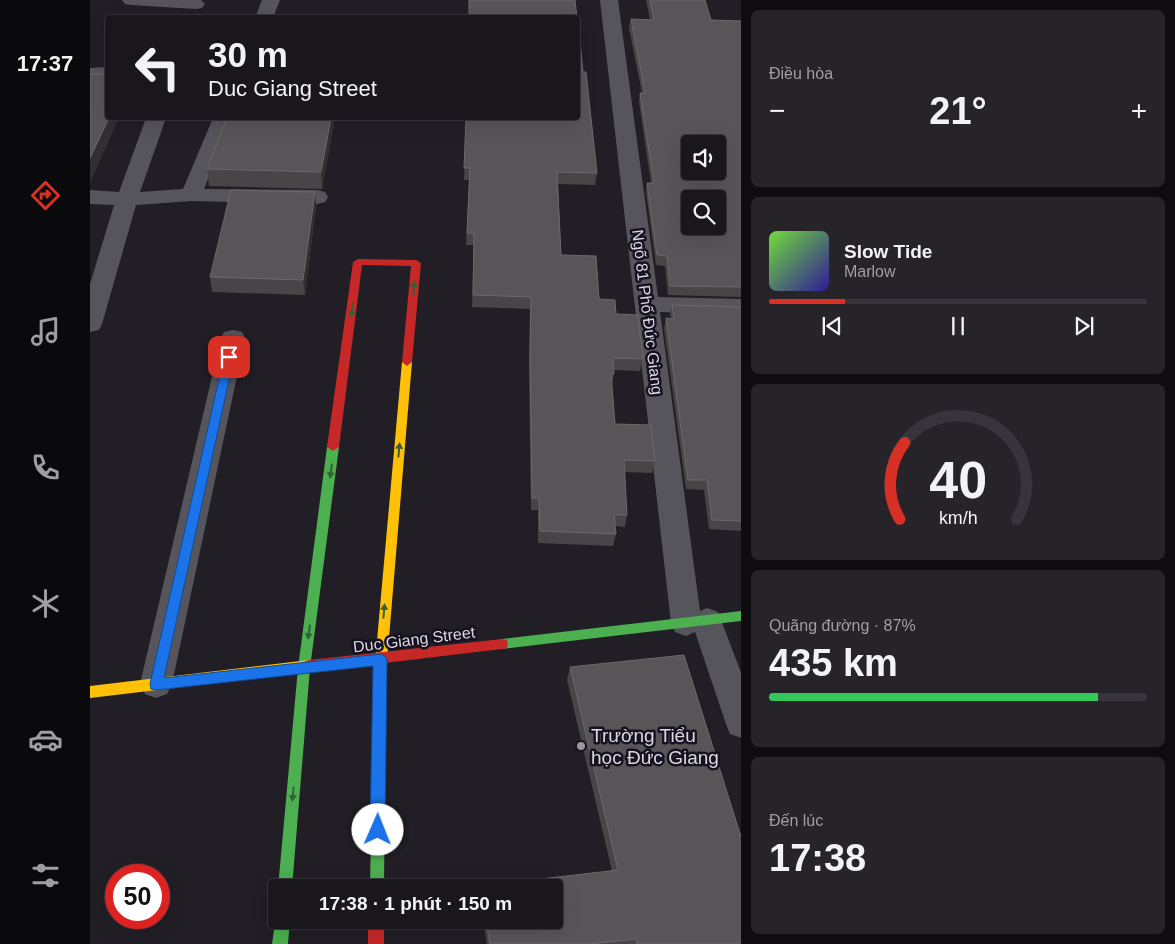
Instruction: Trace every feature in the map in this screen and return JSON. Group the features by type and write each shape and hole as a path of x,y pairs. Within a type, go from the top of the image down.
{"main road":[{"path":"286,879 304,668 358,262 416,263 380,660 377,879"},
{"name":"Duc Giang Street","path":"90,692 380,660 741,616"},
{"path":"280,944 281,929"},
{"path":"376,929 376,944"}],"street":[{"path":"131,0 195,7"},
{"path":"265,15 271,0"},
{"name":"Ngõ 81 Phố Đức Giang","path":"609,0 647,304 697,622 741,724"},
{"path":"90,74 105,73"},
{"path":"90,324 127,199 155,120"},
{"path":"191,195 222,120"},
{"path":"90,197 127,199 191,195 317,198"},
{"path":"647,304 741,307"},
{"path":"156,684 233,338"}],"building":[{"path":"469,0 575,0 577,15 469,15"},
{"path":"650,0 705,0 711,20 741,21 741,287 670,286 667,256 657,255 647,183 654,183 640,93 645,93 631,19 654,20"},
{"path":"580,41 583,72 586,72 597,173 557,172 561,255 596,256 599,299 615,300 616,314 638,315 643,359 613,358 614,374 611,374 615,424 651,425 655,461 624,460 627,515 614,515 616,534 540,531 539,498 532,498 531,297 473,295 474,233 467,233 470,168 464,168 466,120 580,120"},
{"path":"90,74 105,74 105,120 108,120 90,158"},
{"path":"226,120 331,120 321,172 207,169"},
{"path":"231,190 315,192 303,280 210,277"},
{"path":"672,305 741,307 741,521 712,520 707,480 688,480 666,318 674,319"},
{"path":"684,655 741,837 741,944 637,944 636,939 590,944 490,944 488,929 563,929 563,879 541,879 618,870 570,667"}],"traffic: fast":[{"path":"286,879 304,668 333,447"},
{"path":"502,644 741,616"},
{"path":"377,879 380,674"},
{"path":"280,944 281,929"}],"traffic: slow":[{"path":"380,674 407,362"},
{"path":"90,692 309,666"}],"traffic: jam":[{"path":"333,447 358,262 416,263 407,362"},
{"path":"309,666 502,644"},
{"path":"376,929 376,944"}],"place":[{"name":"Trường Tiểu học Đức Giang","path":"581,746"}],"route":[{"path":"229,357 156,684 380,660 378,830"}]}
